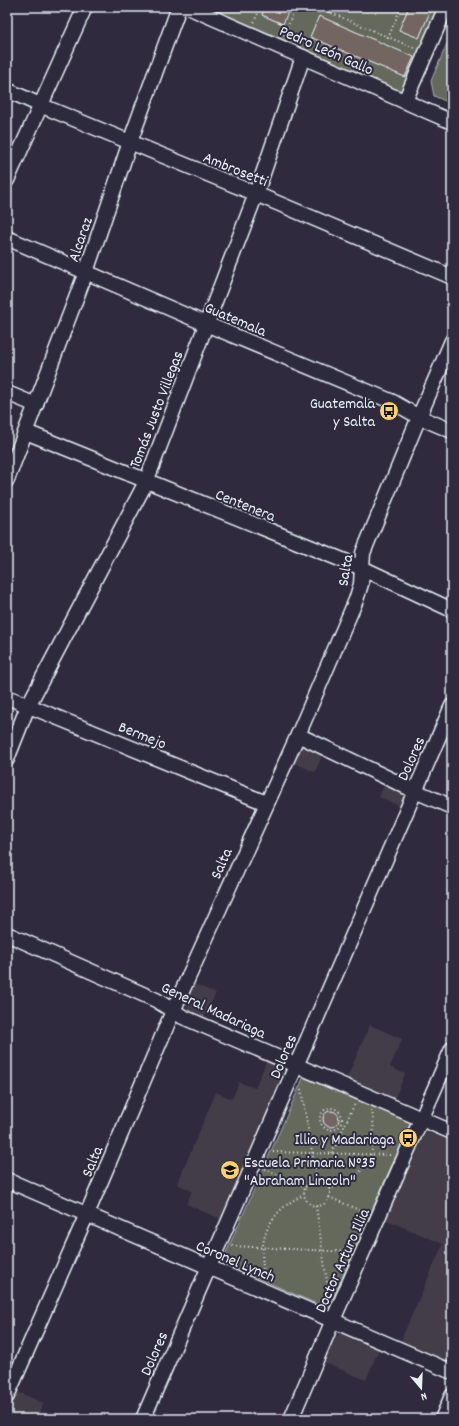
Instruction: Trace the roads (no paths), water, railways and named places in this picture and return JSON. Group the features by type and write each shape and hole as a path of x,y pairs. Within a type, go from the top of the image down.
{"street":[{"path":"7,180 85,7"},
{"name":"Alcaraz","path":"7,480 86,272 130,142 179,7"},
{"name":"Pedro León Gallo","path":"188,7 452,122"},
{"path":"405,101 446,7"},
{"name":"Tomás Justo Villegas","path":"7,759 28,706 146,482 256,194 303,57"},
{"name":"Ambrosetti","path":"7,90 40,106 256,194 452,277"},
{"name":"Guatemala","path":"7,238 206,324 393,402 419,417 452,431"},
{"name":"Salta","path":"7,1396 173,1011 298,735 356,600 366,547 452,341"},
{"path":"7,393 36,405"},
{"name":"Centenera","path":"26,432 146,482 362,568 452,610"},
{"name":"Bermejo","path":"7,697 266,803"},
{"name":"Dolores","path":"143,1419 210,1268 296,1065 452,706"},
{"path":"298,735 415,791 452,806"},
{"name":"General Madariaga","path":"7,934 156,1000 183,1017 364,1093 452,1132"},
{"name":"Doctor Arturo Illia","path":"291,1419 452,1049"},
{"name":"Coronel Lynch","path":"7,1180 452,1372"},
{"path":"442,1419 452,1396"}],"place":[{"name":"Guatemala y Salta","path":"389,411"},
{"name":"Illia y Madariaga","path":"408,1138"},
{"name":"Escuela Primaria N°35 \"Abraham Lincoln\"","path":"230,1170"}]}
